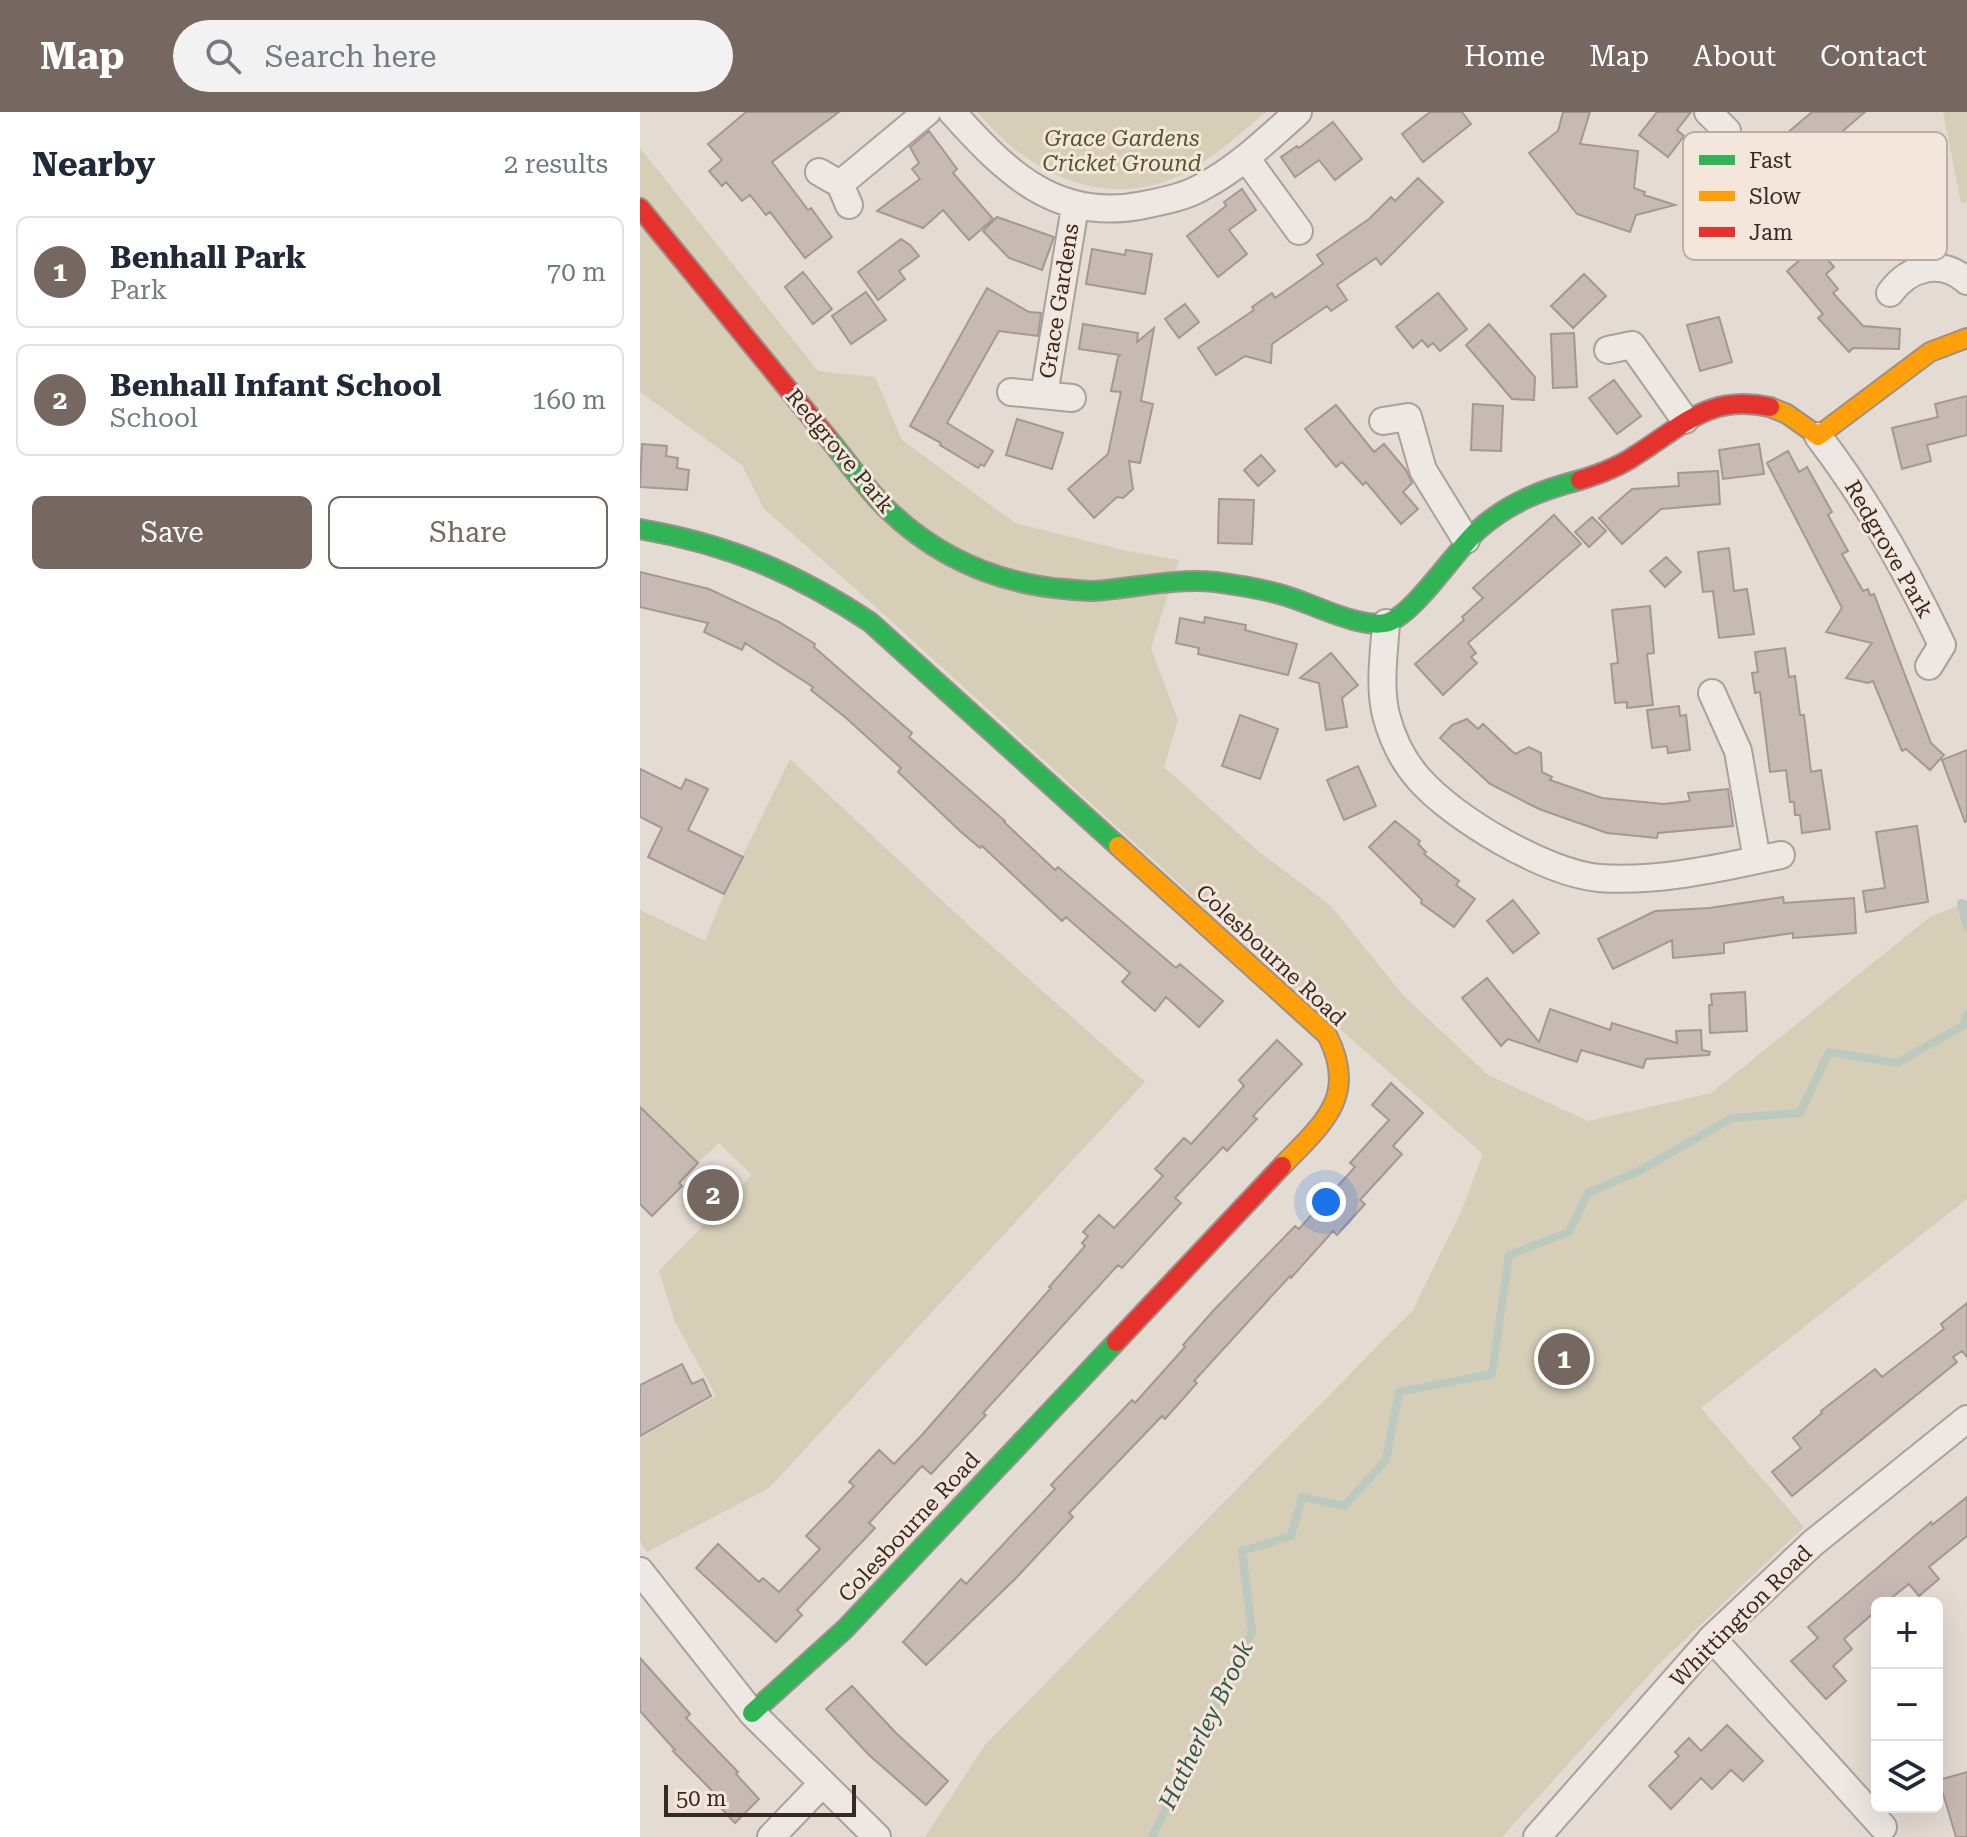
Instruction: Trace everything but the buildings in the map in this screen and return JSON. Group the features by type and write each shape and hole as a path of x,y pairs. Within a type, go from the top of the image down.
{"street":[{"path":"836,187 927,112"},
{"name":"Grace Gardens","path":"952,112 1005,167 1030,186 1075,207 1101,210 1161,202 1199,189 1246,158 1298,112"},
{"path":"1708,112 1727,131"},
{"path":"1246,158 1299,231"},
{"name":"Grace Gardens","path":"1044,395 1075,207"},
{"name":"Redgrove Park","path":"640,208 885,507 916,534 949,556 1002,579 1031,586 1092,591 1153,582 1214,582 1283,595 1366,623 1386,623 1407,612 1466,540 1508,507 1532,494 1597,476 1619,466 1685,420 1716,406 1750,403 1786,412 1801,420 1818,436 1867,505 1942,645 1929,666"},
{"path":"1890,293 1904,277 1921,268 1949,269 1967,281"},
{"path":"1818,436 1930,352 1967,338"},
{"path":"1608,350 1632,345 1685,420"},
{"name":"Grace Gardens","path":"1011,392 1072,398"},
{"path":"1383,421 1408,417 1423,470 1466,540"},
{"name":"Colesbourne Road","path":"640,529 714,544 756,558 796,576 870,622 1327,1035 1334,1046 1340,1070 1338,1094 1329,1116 845,1629 752,1713"},
{"path":"1386,623 1382,694 1387,720 1406,763 1431,792 1475,825 1537,858 1597,878 1674,874 1769,857 1738,751 1712,693"},
{"name":"Whittington Road","path":"1537,1837 1712,1638 1813,1543 1967,1419"},
{"path":"640,1571 752,1713 877,1837"},
{"path":"1712,1638 1883,1827"},
{"path":"771,1837 822,1784"}],"green space":[{"name":"Grace Gardens Cricket Ground","path":"978,112 1266,112 1219,151 1180,175 1139,188 1113,189 1062,177 1038,165 1016,150"},
{"path":"1943,112 1967,112 1967,202 1961,203"},
{"path":"640,148 818,371 875,377 902,440 1015,523 1127,551 1179,560 1151,648 1178,720 1164,767 1258,851 1331,906 1403,995 1488,1075 1588,1121 1711,1093 1930,917 1967,902 1967,1199 1701,1408 1804,1527 1657,1666 1502,1837 925,1837 985,1745 1413,1310 1461,1212 1483,1154 1310,1003 876,607 764,509 742,465 640,392"},
{"path":"790,759 976,932 1145,1082 769,1488 647,1552 640,1541 640,1438 716,1396 675,1322 659,1271 752,1175 719,1143 698,1163 640,1107 640,910 705,941 724,894"}],"waterway":[{"name":"Hatherley Brook","path":"1967,905 1961,903 1967,927"},
{"name":"Hatherley Brook","path":"1152,1837 1252,1632 1242,1551 1291,1536 1302,1497 1344,1506 1386,1460 1399,1392 1492,1374 1509,1255 1569,1232 1588,1193 1639,1171 1732,1118 1800,1113 1829,1052 1897,1063 1964,1025 1967,1014"}],"traffic: fast":[{"path":"828,438 886,508 905,525 946,553 1014,581 1086,591 1170,582 1215,582 1278,594 1349,619 1374,624 1385,623 1408,609 1468,540 1501,512 1538,493 1580,480"},
{"path":"640,529 703,543 760,563 815,589 870,622 1118,846"},
{"path":"752,1713 845,1629 1116,1342"}],"traffic: slow":[{"path":"1770,407 1787,414 1818,436 1930,352 1967,338"},
{"path":"1118,846 1327,1035 1336,1057 1339,1076 1332,1108 1282,1166"}],"traffic: jam":[{"path":"640,208 828,438"},
{"path":"1580,480 1623,463 1683,423 1713,409 1749,404 1770,407"},
{"path":"1116,1342 1282,1166"}],"place":[{"name":"Benhall Infant School","path":"713,1195"},
{"name":"Benhall Park","path":"1564,1359"}]}
